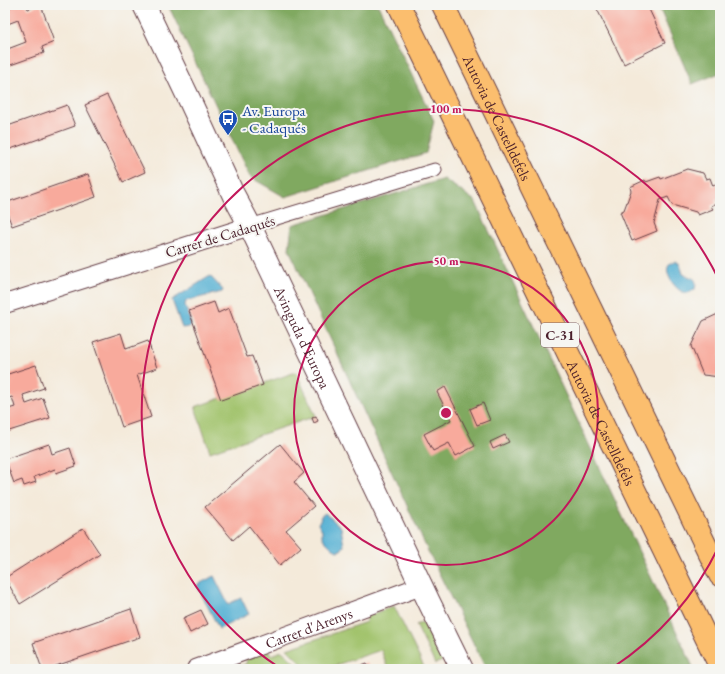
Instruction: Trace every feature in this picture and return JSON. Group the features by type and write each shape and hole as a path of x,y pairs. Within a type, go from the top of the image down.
{"highway":[{"name":"Autovia de Castelldefels","path":"399,5 720,666"},
{"name":"Autovia de Castelldefels","path":"443,5 720,575"}],"street":[{"name":"Avinguda d'Europa","path":"144,5 232,194 250,226 462,669"},
{"name":"Carrer de Cadaqués","path":"5,304 250,226 435,170"},
{"name":"Carrer d'Arenys","path":"196,669 421,586"}],"green space":[{"path":"168,5 378,5 434,121 426,153 285,197 250,177"},
{"path":"658,5 720,5 720,73 692,84"},
{"path":"444,179 475,201 694,669 486,669 426,547 289,249 292,225"},
{"path":"296,372 316,416 210,452 195,407"},
{"path":"394,606 425,669 388,669 381,650 330,667 331,669 307,669 287,649 366,622 367,616"},
{"path":"423,622 442,661 435,664 416,625"},
{"path":"268,649 271,655 282,651 302,669 230,669 246,664 247,656"}],"water":[{"path":"676,261 680,264 683,274 694,278 696,282 695,289 690,292 686,293 681,291 669,277 668,267 670,263"},
{"path":"210,276 223,290 222,292 186,301 185,305 191,324 189,327 182,328 172,300"},
{"path":"325,513 341,527 344,546 341,550 337,551 332,548 322,537 322,530 318,523 321,519 320,517"},
{"path":"214,576 228,604 241,598 249,614 219,629 197,585"}],"building":[{"path":"17,5 26,5 28,9 41,5 54,42 42,47 44,53 5,67 5,50 26,42 18,20 5,25 5,9"},
{"path":"595,5 647,5 665,43 624,64"},
{"path":"107,95 145,172 123,182 85,105"},
{"path":"67,105 75,126 5,151 5,127"},
{"path":"687,169 703,173 706,179 710,178 713,186 717,184 720,192 720,198 715,200 717,203 711,206 713,209 698,215 696,212 672,205 668,197 660,200 654,223 657,231 632,241 620,212 624,210 631,191 630,187 645,180 646,182 660,177 661,179"},
{"path":"88,174 96,197 12,226 5,208 5,203"},
{"path":"214,302 218,313 229,308 247,357 252,356 263,385 221,400 189,311"},
{"path":"720,313 720,377 703,375 691,346 703,321"},
{"path":"121,333 126,349 148,341 157,368 137,375 151,417 122,427 93,342"},
{"path":"36,365 44,388 23,395 26,404 43,398 50,418 6,432 5,410 15,407 12,397 5,399 5,375"},
{"path":"445,387 475,446 456,456 449,443 433,451 424,434 451,420 437,392"},
{"path":"483,403 490,420 477,425 470,409"},
{"path":"316,416 318,421 314,423 312,418"},
{"path":"505,435 509,442 493,449 490,442"},
{"path":"49,444 52,454 70,448 76,466 56,473 55,469 34,477 36,482 24,486 22,480 14,483 5,459"},
{"path":"280,444 304,473 294,482 314,506 286,530 301,547 280,565 249,526 233,540 205,507"},
{"path":"83,528 100,554 20,604 5,578"},
{"path":"131,609 140,637 47,669 42,669 33,643"},
{"path":"201,610 208,624 190,633 183,618"},
{"path":"367,663 369,669 351,669"}],"place":[{"name":"Av. Europa - Cadaqués","path":"228,136"}]}
